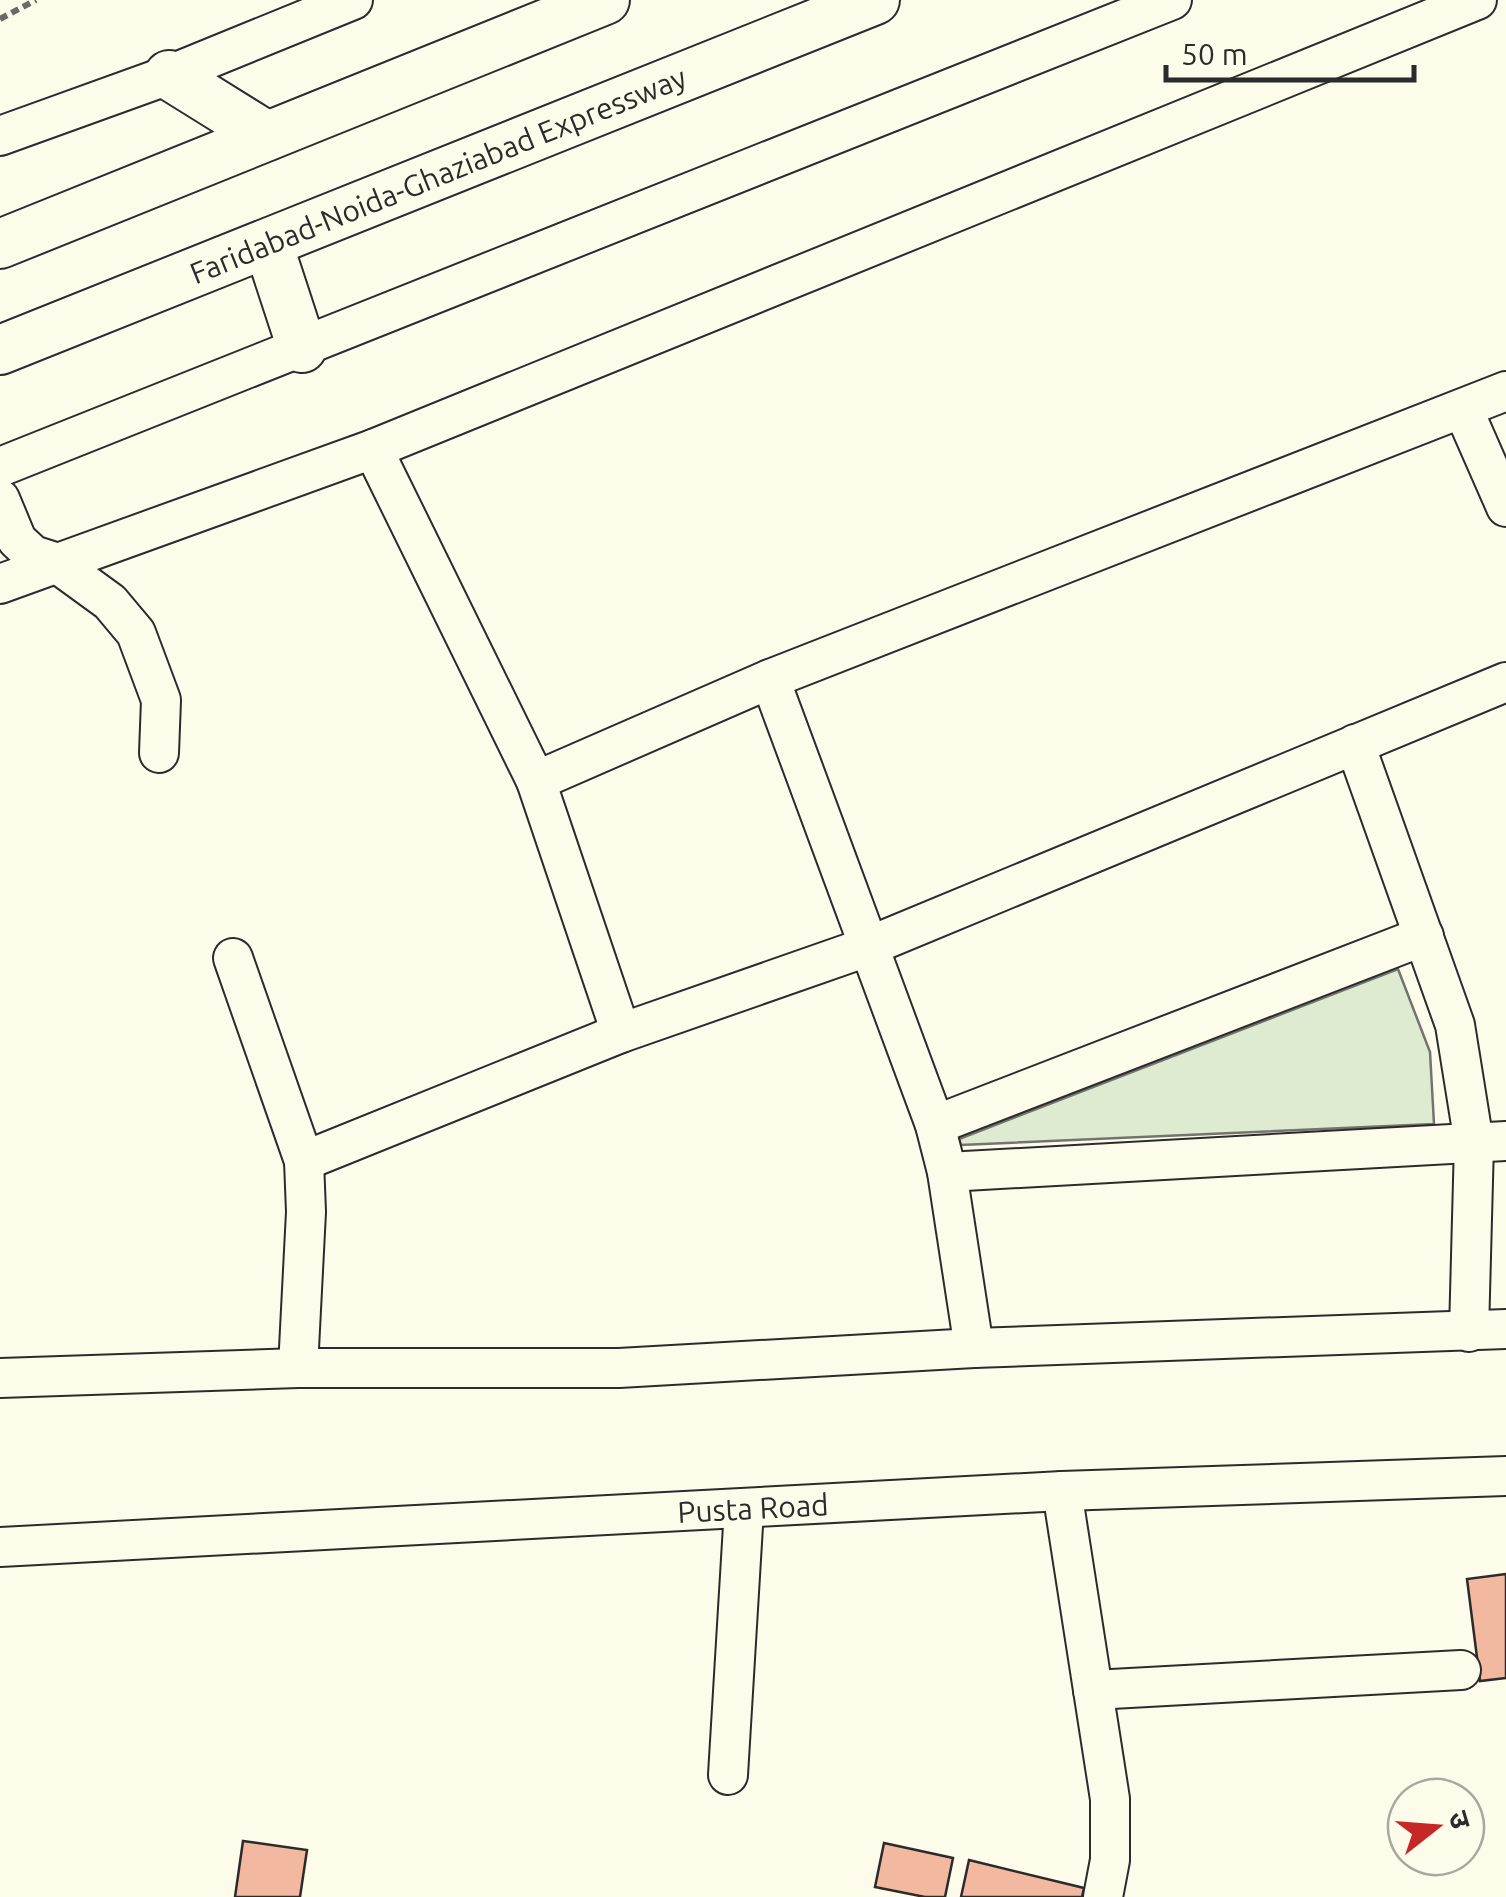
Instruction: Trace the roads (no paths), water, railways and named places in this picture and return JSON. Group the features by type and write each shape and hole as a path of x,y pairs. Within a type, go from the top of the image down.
{"main road":[{"path":"19,236 605,0"},
{"name":"Faridabad-Noida-Ghaziabad Expressway","path":"0,350 876,0"},
{"path":"169,74 267,136"},
{"path":"268,244 302,348"}],"street":[{"path":"0,136 353,0"},
{"path":"0,468 1172,0"},
{"path":"0,584 373,449 1477,0"},
{"path":"536,781 770,680 1506,391"},
{"path":"1463,409 1506,507"},
{"path":"373,449 536,781 621,1033"},
{"path":"0,499 17,540 34,555 56,562 110,602 136,634 161,700 158,753"},
{"path":"770,680 935,1125 947,1172 974,1348"},
{"path":"304,1160 621,1033 867,947 1506,682"},
{"path":"0,1378 298,1368 619,1368 974,1348 1488,1331 1490,1142 1424,936 1355,744"},
{"path":"935,1125 1424,936"},
{"path":"233,958 268,1067 304,1160 306,1212 298,1368"},
{"path":"947,1172 1490,1142"},
{"name":"Pusta Road","path":"0,1547 1062,1491 1506,1476"},
{"path":"1062,1491 1110,1798 1110,1860 1103,1897"},
{"path":"728,1776 744,1509"},
{"path":"1093,1690 1461,1670"}]}
